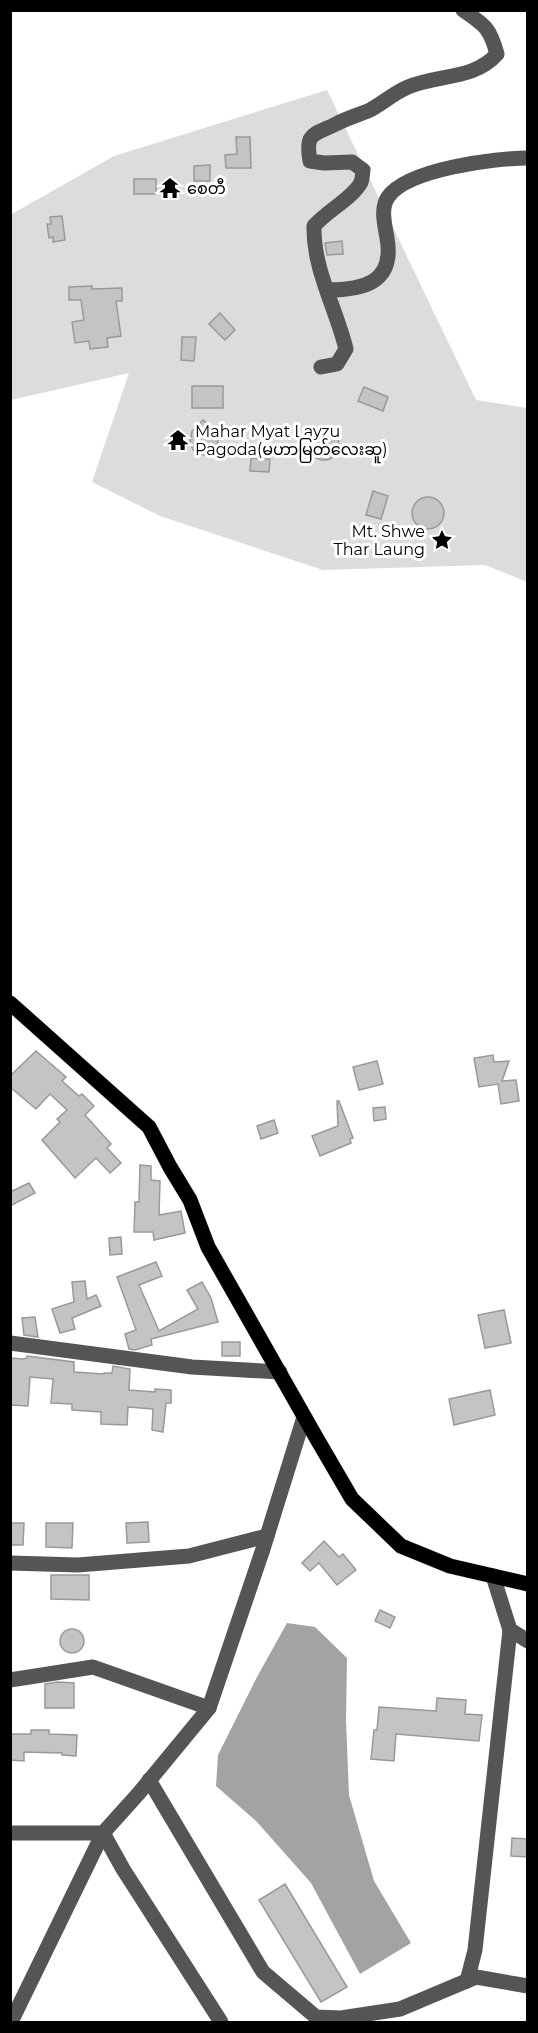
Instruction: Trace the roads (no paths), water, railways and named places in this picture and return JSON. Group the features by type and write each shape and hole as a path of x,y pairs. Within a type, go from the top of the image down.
{"main road":[{"path":"10,1003 149,1127 190,1200 208,1247 352,1499 401,1546 450,1566 528,1584"}],"street":[{"path":"321,367 337,364 346,349 340,323 327,290 314,244 314,226 324,214 351,195 362,182 363,170 352,162 324,164 310,161 309,140 317,131 369,110 405,88 423,81 480,69 489,62 496,54 488,28 462,10"},
{"path":"327,290 364,287 376,279 385,268 387,241 384,211 388,197 402,185 454,167 479,162 528,158"},
{"path":"10,1343 192,1367 280,1372"},
{"path":"11,2022 103,1833 209,1708 304,1417"},
{"path":"10,1563 78,1564 189,1556 267,1536"},
{"path":"467,1981 475,1950 510,1630 493,1576"},
{"path":"510,1630 528,1641"},
{"path":"10,1680 93,1667 209,1708"},
{"path":"150,1780 263,1972 316,2017 341,2018 400,2009 476,1977 528,1986"},
{"path":"10,1833 103,1833"},
{"path":"103,1833 123,1869 221,2022"}],"place":[{"name":"စေတီ","path":"170,188"},
{"name":"Mahar Myat Layzu Pagoda(မဟာမြတ်လေးဆူ)","path":"178,440"},
{"name":"Mt. Shwe Thar Laung","path":"442,540"}]}
